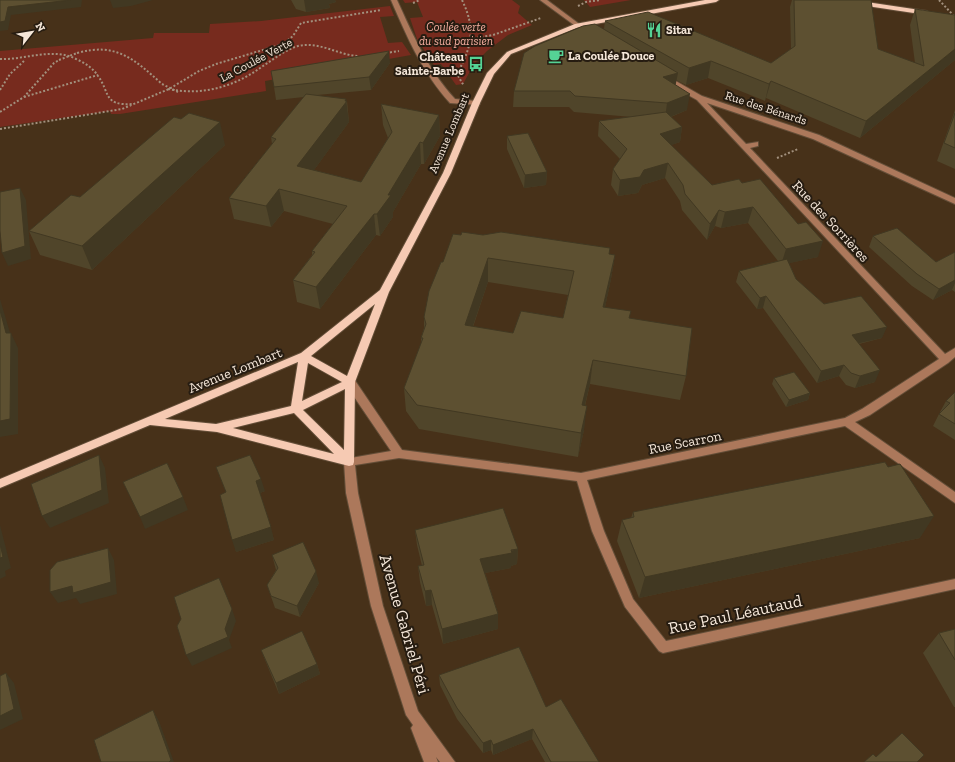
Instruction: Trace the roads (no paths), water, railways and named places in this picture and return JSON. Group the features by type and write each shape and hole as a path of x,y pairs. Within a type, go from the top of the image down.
{"main road":[{"name":"Avenue Lombart","path":"216,428 296,409 350,382 384,292 447,173 476,103 491,73 509,53 577,26 611,18 716,0"},
{"path":"840,0 932,14"},
{"name":"Avenue Lombart","path":"0,484 304,356 384,292"},
{"path":"304,356 350,382 349,462 296,409 304,356"},
{"name":"Avenue Lombart","path":"149,421 216,428 349,462"}],"street":[{"path":"394,0 416,49 438,85 453,101 476,103"},
{"path":"543,0 577,26 596,37"},
{"name":"Rue des Bénards","path":"658,74 699,98 821,140 955,201"},
{"name":"Rue des Sorrières","path":"699,98 760,165 945,360"},
{"path":"744,147 755,144"},
{"name":"Rue Scarron","path":"349,462 398,454 581,477 847,422 866,412 955,352"},
{"path":"350,382 398,454"},
{"path":"847,422 955,498"},
{"name":"Avenue Gabriel Péri","path":"349,462 352,494 377,606 413,715 448,762"},
{"name":"Rue Paul Léautaud","path":"581,477 598,531 628,602 662,647 955,584"},
{"path":"413,715 431,762"}],"place":[{"name":"Sitar","path":"654,30"},
{"name":"La Coulée Douce","path":"556,56"},
{"name":"Château Sainte-Barbe","path":"476,64"}],"park label":[{"name":"Coulée verte du sud parisien","path":"456,34"}]}
